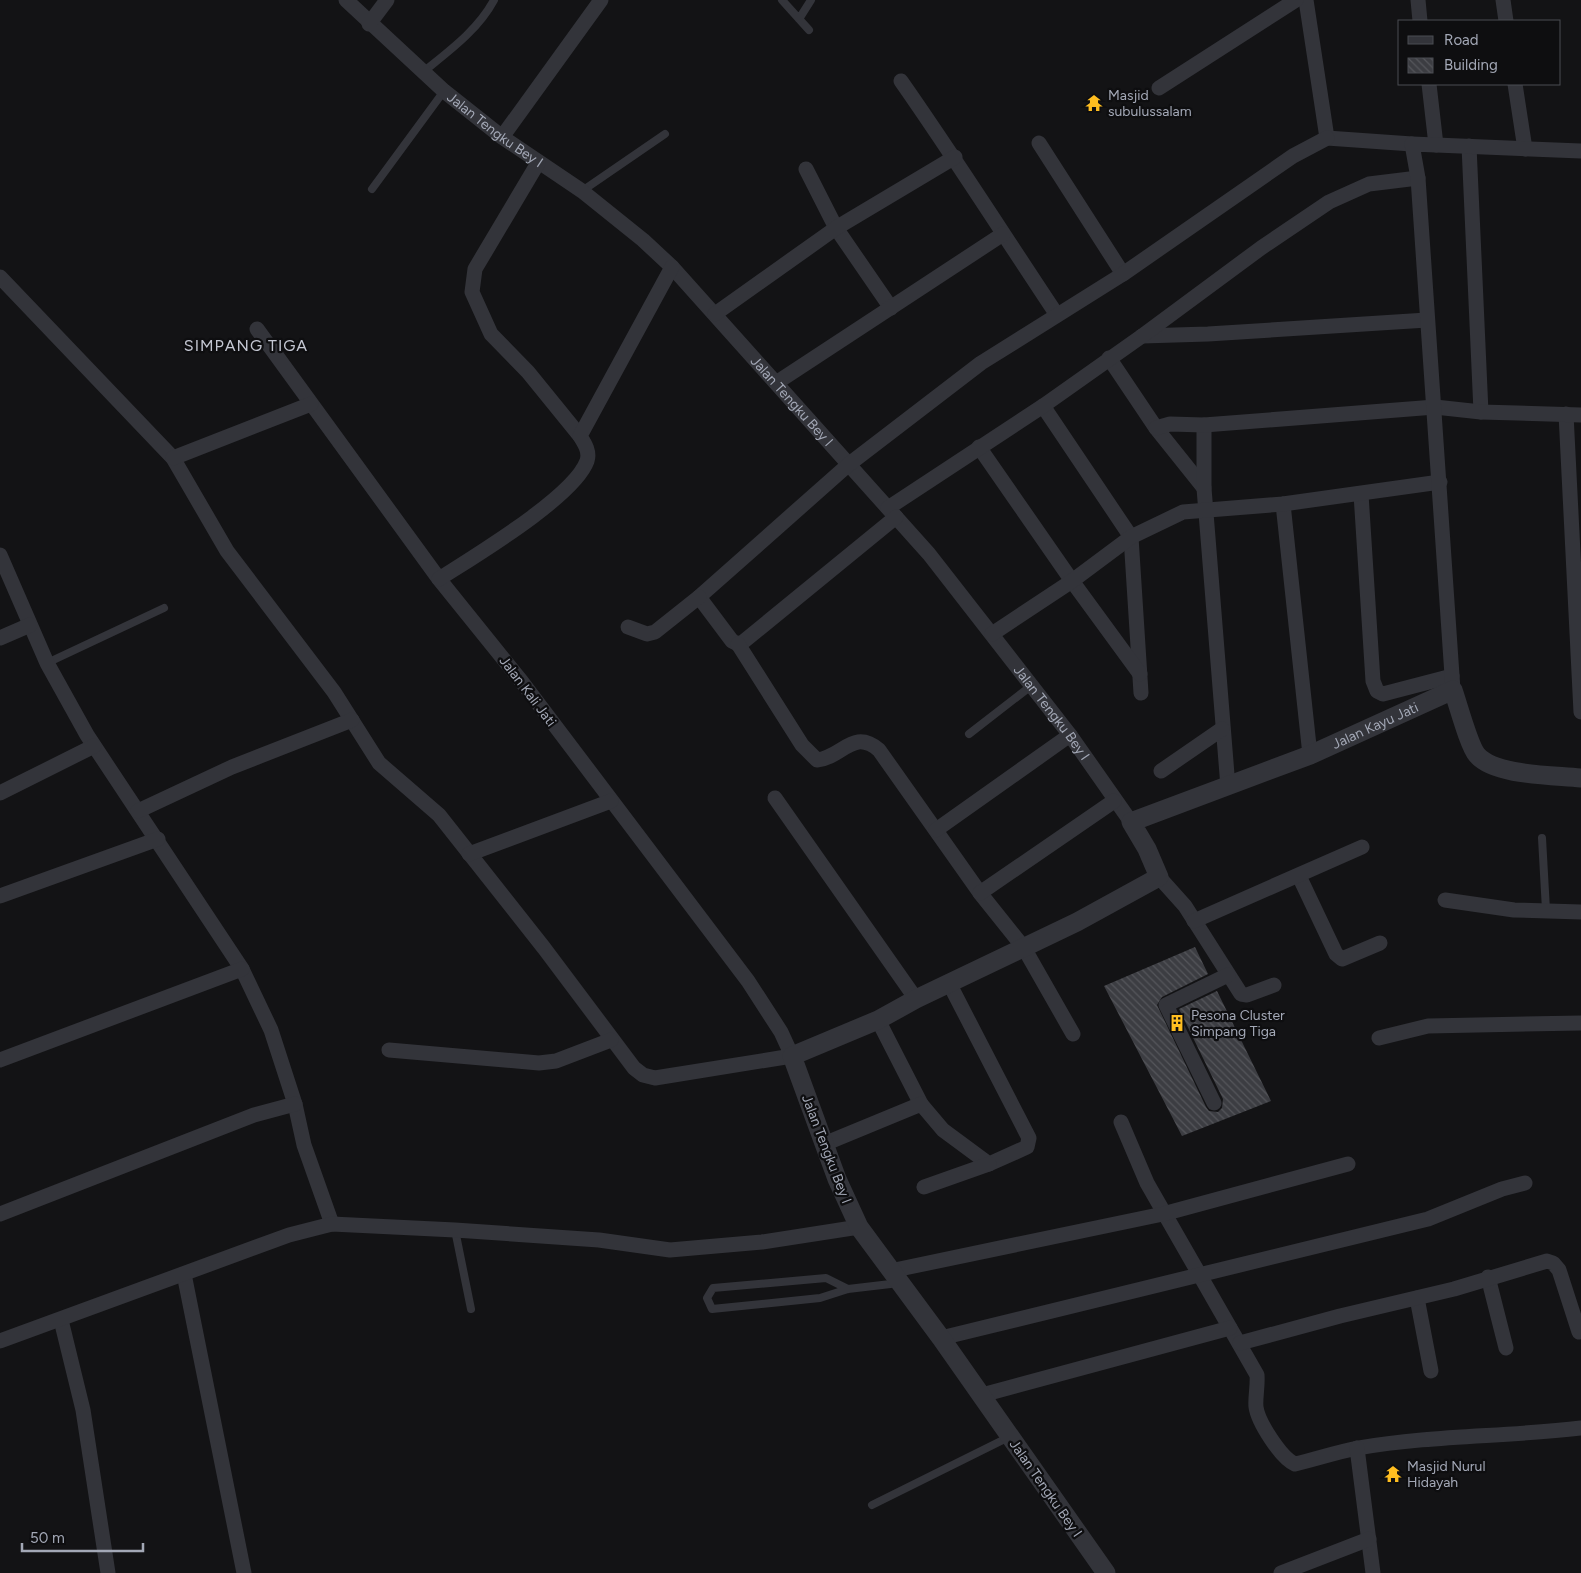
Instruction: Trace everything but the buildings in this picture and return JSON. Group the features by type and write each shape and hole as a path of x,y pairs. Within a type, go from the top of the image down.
{"street":[{"name":"Jalan Tengku Bey I","path":"346,0 369,24 444,91 502,137 582,191 644,240 672,267 892,512 992,634 1070,735 1114,801 1131,822 1147,848 1159,877 1185,906 1241,994 1246,995 1274,985"},
{"path":"369,24 387,0"},
{"path":"502,137 601,0"},
{"path":"1159,88 1296,0"},
{"path":"1306,0 1326,138"},
{"path":"1418,0 1420,20"},
{"path":"1502,0 1506,20"},
{"path":"901,81 955,157 1003,234 1058,315"},
{"path":"1428,85 1436,144"},
{"path":"1515,85 1525,149"},
{"path":"628,627 647,634 655,632 699,597 848,465 982,363 1123,274 1293,156 1326,138 1370,139 1412,144 1581,151"},
{"path":"1038,142 1123,274"},
{"path":"1412,144 1418,178 1453,683 1476,754 1488,764 1503,769 1581,778"},
{"path":"1469,146 1481,412"},
{"path":"715,314 836,228 955,157"},
{"path":"439,579 513,530 548,504 567,487 586,463 586,447 580,436 528,372 491,334 472,292 475,269 538,163"},
{"path":"806,169 836,228 891,308"},
{"path":"738,644 760,630 892,512 979,447 1043,406 1142,336 1261,248 1329,202 1370,184 1418,178"},
{"path":"776,383 1003,234"},
{"path":"580,436 672,267"},
{"path":"0,277 173,458 227,550 352,720 379,763 438,815 544,948 611,1040 634,1068 643,1075 655,1078 792,1056 878,1020 916,998 1077,922 1159,877"},
{"path":"1142,336 1208,334 1427,320"},
{"name":"Jalan Kali Jati","path":"257,329 439,579 522,682 748,981 781,1032 792,1056"},
{"path":"1109,358 1156,428 1204,488"},
{"path":"173,458 311,404"},
{"path":"1043,406 1131,537 1141,693"},
{"path":"1156,428 1170,424 1204,425 1435,407 1481,412 1574,415 1581,712"},
{"path":"1204,425 1204,488 1208,509 1222,729 1228,787"},
{"path":"979,447 1072,581 1140,674"},
{"path":"992,634 1072,581 1131,537 1182,512 1284,504 1440,482"},
{"path":"1361,494 1373,681 1377,691 1383,694 1453,683"},
{"path":"1284,504 1310,755"},
{"path":"0,555 47,663 94,746 158,839 184,884 242,970 271,1030 295,1104 304,1145 332,1224"},
{"path":"699,597 732,641 738,644 802,745 811,755 817,760 825,760 863,740 879,750 980,892 1024,948 1073,1034"},
{"path":"0,638 30,625"},
{"name":"Jalan Kayu Jati","path":"1131,822 1310,755 1453,683"},
{"path":"138,811 232,767 352,720"},
{"path":"1161,772 1222,729"},
{"path":"936,830 1070,735"},
{"path":"0,792 94,746"},
{"path":"775,798 916,998"},
{"path":"469,854 611,801"},
{"path":"980,892 1114,801"},
{"path":"0,896 158,839"},
{"path":"1194,921 1362,847"},
{"path":"1299,876 1336,954 1342,959 1380,943"},
{"path":"1444,900 1514,910 1581,912"},
{"path":"0,1060 242,970"},
{"path":"1214,1102 1166,1005 1228,975"},
{"path":"924,1187 989,1164 1027,1146 1029,1138 949,983"},
{"path":"878,1020 921,1104 943,1130 989,1164"},
{"path":"1379,1038 1428,1026 1581,1023"},
{"path":"389,1050 539,1063 556,1061 611,1040"},
{"name":"Jalan Tengku Bey I","path":"792,1056 824,1144 859,1227 982,1395 1009,1437 1106,1573"},
{"path":"0,1214 254,1114 295,1104"},
{"path":"824,1144 921,1104"},
{"path":"1121,1122 1147,1183 1257,1375 1256,1407 1273,1442 1286,1460 1295,1464 1357,1448 1459,1436 1536,1433 1581,1428"},
{"path":"895,1277 1164,1214 1348,1164"},
{"path":"941,1338 1428,1219 1502,1189 1525,1183"},
{"path":"0,1341 289,1235 332,1224 598,1240 670,1250 762,1242 859,1227"},
{"path":"1240,1343 1416,1298 1547,1260 1553,1263 1559,1270 1579,1332"},
{"path":"184,1274 244,1573"},
{"path":"1488,1277 1506,1348"},
{"path":"1416,1298 1432,1371"},
{"path":"61,1320 83,1410 108,1573"},
{"path":"982,1395 1230,1328"},
{"path":"1357,1448 1373,1573"},
{"path":"1280,1573 1369,1539"}],"lane":[{"path":"424,72 468,34 486,15 494,0"},
{"path":"782,0 809,30"},
{"path":"799,18 811,0"},
{"path":"372,189 444,91"},
{"path":"582,191 665,134"},
{"path":"47,663 164,608"},
{"path":"970,734 1031,686"},
{"path":"1542,838 1546,910"},
{"path":"454,1230 471,1309"},
{"path":"848,1289 826,1278 713,1288 707,1298 712,1309 820,1298 895,1277"},
{"path":"872,1505 1009,1437"}],"place":[{"name":"Masjid subulussalam","path":"1094,103"},
{"name":"Pesona Cluster Simpang Tiga","path":"1177,1023"},
{"name":"Masjid Nurul Hidayah","path":"1393,1474"}],"district":[{"name":"SIMPANG TIGA","path":"246,345"}]}
